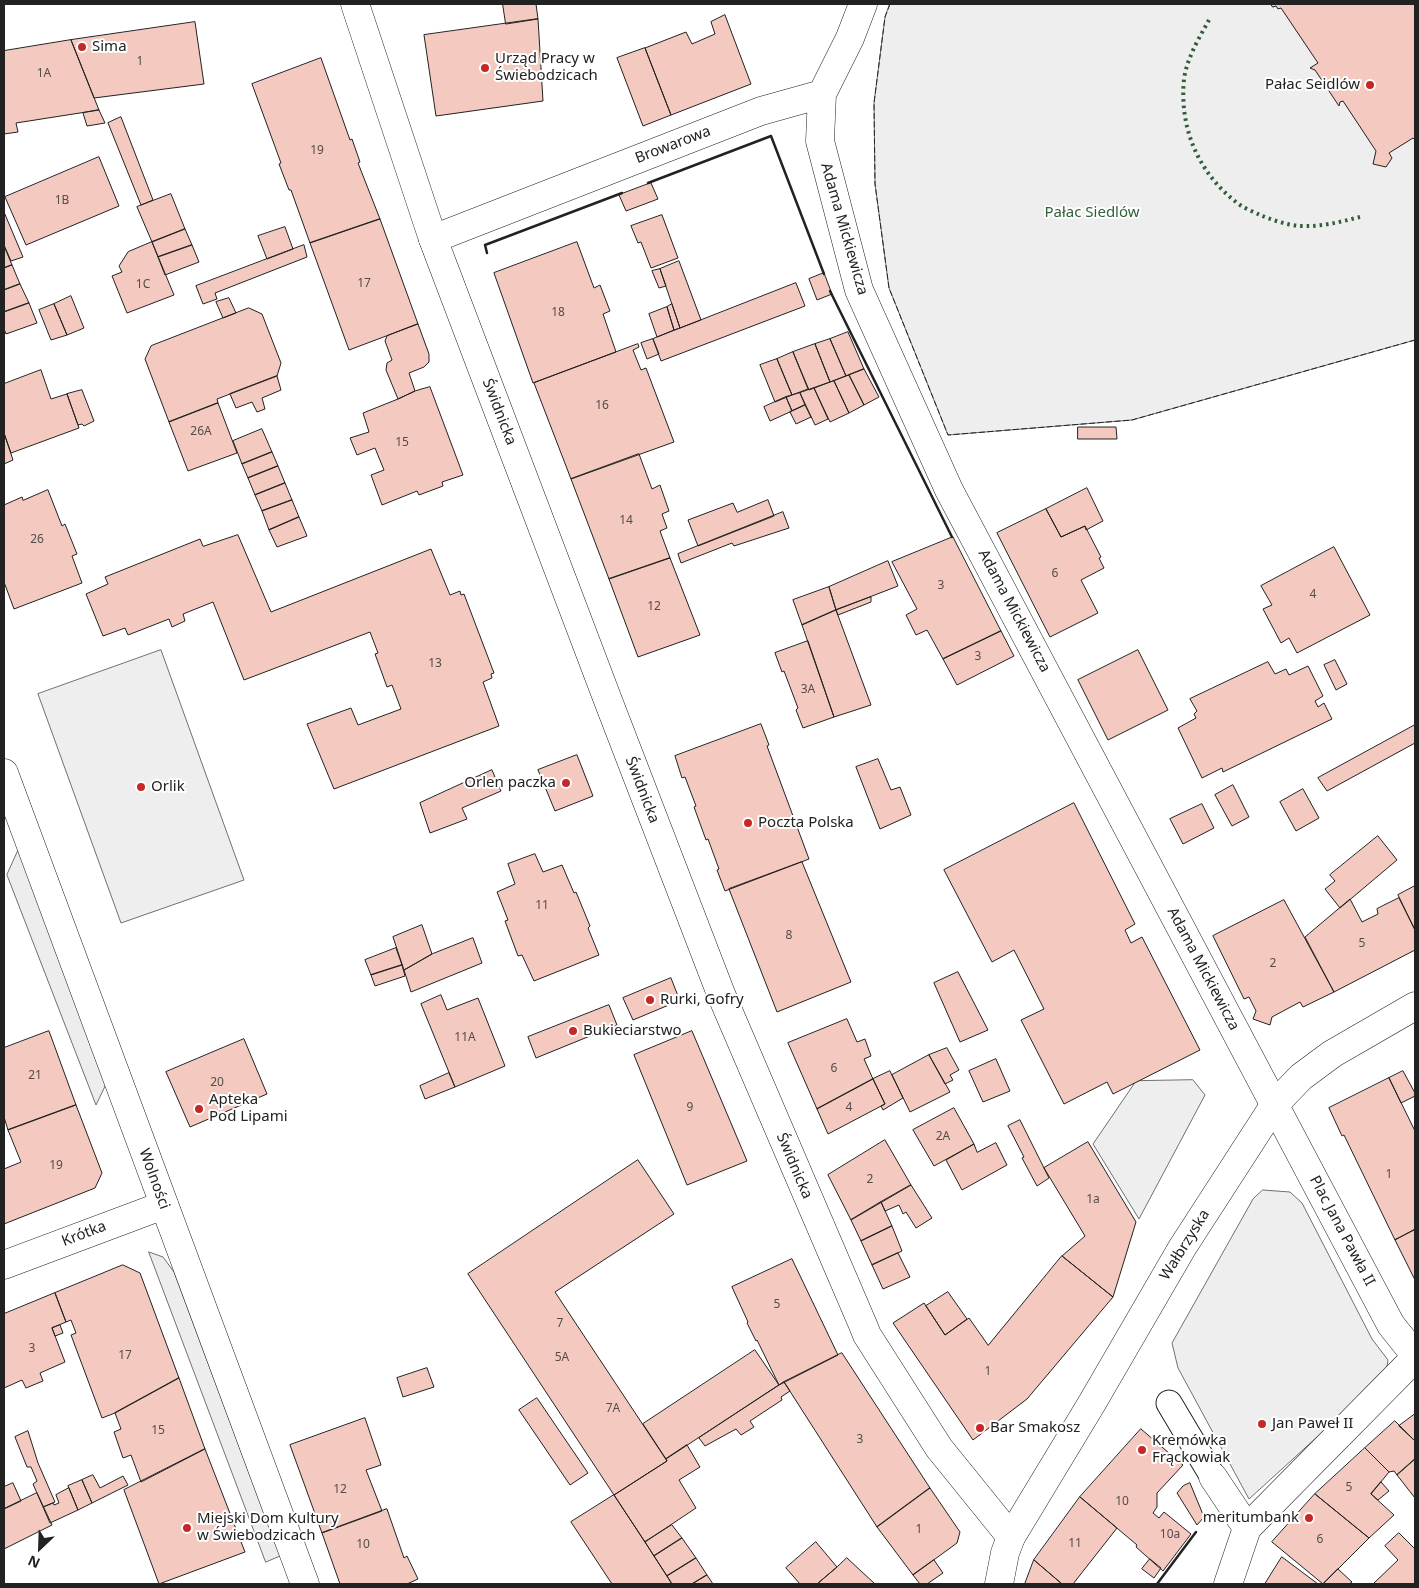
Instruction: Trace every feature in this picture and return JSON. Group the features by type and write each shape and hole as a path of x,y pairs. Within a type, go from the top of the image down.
{"street":[{"name":"Świdnicka","path":"355,4 433,239 716,982 867,1335 939,1448 1008,1545"},
{"path":"822,94 850,38 863,4"},
{"name":"Browarowa","path":"433,239 761,111 822,94"},
{"name":"Adama Mickiewicza","path":"822,94 820,141 859,290 949,490 1275,1104"},
{"name":"Wolności","path":"4,773 304,1584"},
{"name":"Wałbrzyska","path":"1008,1545 1182,1248 1275,1104 1302,1077 1332,1054 1415,1006"},
{"name":"Plac Jana Pawła II","path":"1275,1104 1391,1324 1415,1353"},
{"name":"Krótka","path":"4,1265 164,1205"},
{"path":"1228,1584 1247,1528 1415,1358"},
{"path":"1169,1403 1213,1477 1247,1528"},
{"path":"980,1584 1008,1545"},
{"path":"999,1584 1008,1545"}],"green space":[{"name":"Pałac Siedlów","path":"890,4 1415,4 1415,340 1132,420 948,435 889,288 875,184 874,103 885,17"},
{"name":"Orlik","path":"161,650 244,880 121,923 38,694"},
{"path":"1193,1080 1205,1095 1139,1219 1093,1144 1136,1081"},
{"path":"1263,1190 1290,1192 1302,1203 1372,1339 1388,1360 1386,1372 1373,1386 1249,1499 1178,1368 1172,1343 1253,1199"}],"shaded area":[{"path":"21,844 108,1080 96,1105 7,875"},
{"path":"149,1252 163,1257 174,1272 280,1556 266,1562"}],"building":[{"path":"503,4 536,4 538,19 506,24"},
{"name":"Pałac Seidlów","path":"1271,4 1415,4 1415,140 1413,138 1389,153 1392,158 1386,167 1373,164 1376,151 1343,101 1340,102 1339,106 1315,70 1310,68 1318,63 1281,8 1273,7"},
{"path":"725,15 751,84 671,115 645,48 686,32 692,44 715,34 711,22"},
{"name":"Urząd Pracy w Świebodzicach","path":"538,19 543,101 436,116 424,35"},
{"path":"195,22 204,84 94,98 71,40"},
{"path":"71,40 99,110 16,123 18,132 4,134 4,51"},
{"path":"645,48 671,115 643,126 617,58"},
{"path":"321,58 380,219 310,243 291,190 289,190 279,164 281,163 252,84"},
{"path":"99,110 105,123 87,126 83,113"},
{"path":"121,117 153,200 141,205 108,123"},
{"path":"99,157 119,206 26,245 5,197"},
{"path":"651,183 658,199 626,211 619,195"},
{"path":"171,194 185,229 152,242 137,207"},
{"path":"4,212 23,257 11,261 4,245"},
{"path":"662,215 678,258 651,268 641,242 638,243 631,226"},
{"path":"380,219 418,324 349,350 310,243"},
{"path":"285,227 293,249 267,259 258,236"},
{"path":"185,229 192,245 158,257 152,242"},
{"path":"152,242 174,295 127,313 112,276 122,272 119,266 128,252"},
{"path":"577,242 594,288 600,285 610,311 603,314 616,352 533,383 494,273"},
{"path":"192,245 199,262 165,275 158,257"},
{"path":"304,245 307,257 215,293 217,299 203,304 196,286"},
{"path":"4,246 12,265 4,268"},
{"path":"679,261 701,320 680,328 660,269"},
{"path":"12,265 20,284 4,290 4,268"},
{"path":"660,269 666,286 659,288 652,271"},
{"path":"824,273 832,294 817,300 809,279"},
{"path":"796,283 805,306 661,361 653,339"},
{"path":"20,284 29,303 4,312 4,290"},
{"path":"71,296 84,328 67,335 54,304"},
{"path":"229,298 236,313 223,318 216,302"},
{"path":"29,303 37,323 6,334 4,329 4,312"},
{"path":"54,304 67,335 51,340 39,310"},
{"path":"672,304 680,328 674,330 667,307"},
{"path":"667,307 674,330 657,337 649,314"},
{"path":"249,308 262,314 281,363 277,376 217,399 218,403 169,422 145,359 151,346"},
{"path":"418,324 429,354 429,362 424,367 409,373 415,391 398,399 386,370 387,363 392,360 385,341 387,336"},
{"path":"848,332 864,369 846,376 830,339"},
{"path":"653,339 659,354 647,359 641,343"},
{"path":"830,339 846,376 830,382 815,344"},
{"path":"638,344 639,347 633,350 641,370 646,368 674,442 571,479 534,383"},
{"path":"815,344 830,382 809,390 793,352"},
{"path":"793,352 808,389 792,395 777,359"},
{"path":"777,359 792,395 775,402 760,365"},
{"path":"864,369 879,397 864,405 849,375"},
{"path":"41,370 51,399 67,394 79,428 11,453 4,433 4,384"},
{"path":"849,375 864,405 849,413 834,381"},
{"path":"277,376 281,390 262,398 265,409 257,412 252,402 236,408 230,394"},
{"path":"834,381 849,413 830,422 814,388"},
{"path":"430,387 463,475 442,482 443,486 419,495 417,491 382,505 371,475 384,470 375,448 357,455 350,438 369,432 363,413 415,391"},
{"path":"814,388 828,419 815,425 800,393"},
{"path":"82,390 94,421 84,426 82,424 78,425 67,394"},
{"path":"800,393 805,405 792,411 786,397"},
{"path":"786,397 792,411 770,421 764,407"},
{"path":"218,403 237,453 188,471 169,422"},
{"path":"805,405 811,417 796,424 790,412"},
{"path":"1078,427 1116,427 1117,439 1078,439"},
{"path":"262,429 272,452 242,464 233,441"},
{"path":"4,433 13,460 4,464"},
{"path":"272,452 278,466 248,478 242,464"},
{"path":"639,454 652,489 660,485 669,511 662,514 667,528 660,531 670,558 609,579 571,479"},
{"path":"278,466 285,483 255,495 248,478"},
{"path":"285,483 292,500 262,511 255,495"},
{"path":"1087,488 1103,521 1086,530 1085,526 1061,537 1046,509"},
{"path":"48,490 62,526 65,524 77,554 72,556 82,583 14,609 4,582 4,505 22,497 23,500"},
{"path":"292,500 299,517 269,530 262,511"},
{"path":"768,500 774,516 698,546 688,520 733,503 737,512"},
{"path":"1046,509 1061,537 1085,526 1101,557 1099,558 1104,568 1081,580 1098,613 1050,637 997,533"},
{"path":"783,512 789,528 734,546 732,543 681,563 678,554"},
{"path":"299,517 307,536 277,547 269,530"},
{"path":"238,535 271,612 431,549 450,595 460,591 461,595 464,594 494,673 491,674 492,678 483,682 499,726 334,789 307,724 351,708 358,725 401,709 392,685 387,687 375,654 378,653 370,632 244,680 213,602 183,614 185,621 172,627 169,619 128,635 125,628 103,636 86,594 108,584 105,577 200,539 203,546"},
{"path":"953,537 1001,631 943,659 927,630 916,635 906,615 917,609 892,562"},
{"path":"1334,547 1370,615 1297,653 1289,638 1281,643 1263,609 1272,605 1261,586"},
{"path":"670,558 700,635 638,657 609,579"},
{"path":"888,561 898,586 836,610 829,587"},
{"path":"829,587 836,610 802,625 793,600"},
{"path":"871,597 871,602 838,615 836,610"},
{"path":"836,610 871,705 834,717 802,625"},
{"path":"1001,631 1014,656 957,685 943,659"},
{"path":"808,641 834,717 803,728 796,710 798,708 775,653"},
{"path":"1138,650 1168,710 1108,740 1078,680"},
{"path":"1335,660 1347,684 1336,690 1324,665"},
{"path":"1268,662 1275,674 1286,669 1289,675 1308,666 1323,696 1315,701 1318,707 1324,703 1332,719 1223,772 1222,768 1202,778 1178,728 1196,718 1194,714 1197,711 1190,699"},
{"name":"Poczta Polska","path":"761,724 769,745 767,746 809,859 725,891 708,839 706,840 694,807 696,806 685,777 682,778 675,756"},
{"path":"1415,725 1415,743 1327,791 1318,778"},
{"name":"Orlen paczka","path":"577,755 593,796 555,811 538,770"},
{"path":"878,759 891,790 900,787 911,815 880,829 856,767"},
{"path":"492,770 501,791 462,808 467,819 430,833 420,803"},
{"path":"1233,785 1249,817 1232,826 1215,795"},
{"path":"1303,789 1319,818 1296,831 1280,802"},
{"path":"1074,803 1135,924 1125,930 1131,943 1142,937 1200,1050 1113,1094 1107,1082 1064,1104 1021,1020 1044,1009 1014,950 992,962 944,870"},
{"path":"1202,804 1214,828 1183,844 1170,819"},
{"path":"1378,836 1397,860 1340,908 1325,889 1335,881 1330,875"},
{"path":"535,854 543,872 562,865 590,926 588,928 599,955 534,981 522,955 518,956 505,921 508,920 497,892 515,884 508,864"},
{"path":"802,862 851,982 777,1012 729,889"},
{"path":"1415,886 1415,930 1398,895"},
{"path":"1399,898 1415,930 1415,950 1334,992 1305,937 1350,899 1362,922 1378,914 1377,909"},
{"path":"1284,900 1334,992 1303,1007 1300,1002 1272,1017 1270,1025 1253,1019 1256,1011 1249,997 1244,999 1213,936"},
{"path":"422,925 432,954 404,970 393,937"},
{"path":"473,938 482,963 411,992 404,970 432,954"},
{"path":"396,948 402,965 371,975 365,960"},
{"path":"402,965 405,976 375,986 371,975"},
{"path":"958,972 988,1030 960,1042 934,983"},
{"name":"Rurki, Gofry","path":"671,978 678,996 676,1002 633,1020 623,998"},
{"path":"441,995 447,1010 478,998 505,1066 455,1087 421,1004"},
{"name":"Bukieciarstwo","path":"609,1005 617,1025 536,1058 528,1037"},
{"path":"847,1019 857,1042 865,1039 871,1056 864,1059 873,1079 817,1109 788,1043"},
{"path":"49,1031 76,1105 8,1130 4,1117 4,1048"},
{"path":"692,1031 747,1161 687,1185 634,1055"},
{"path":"244,1039 267,1094 190,1127 166,1072"},
{"path":"947,1048 959,1070 950,1075 953,1080 945,1084 929,1055"},
{"path":"929,1055 950,1092 910,1112 892,1075"},
{"path":"996,1059 1010,1091 983,1102 969,1071"},
{"path":"890,1071 903,1098 883,1110 881,1106 885,1104 873,1079"},
{"path":"1403,1071 1415,1096 1401,1103 1389,1078"},
{"path":"449,1073 455,1087 425,1099 420,1086"},
{"path":"1389,1078 1415,1131 1415,1229 1395,1240 1329,1108"},
{"path":"873,1079 885,1104 828,1134 817,1109"},
{"path":"76,1105 102,1173 95,1188 4,1224 4,1169 21,1162 8,1130"},
{"path":"954,1108 974,1144 934,1166 913,1130"},
{"path":"1020,1120 1049,1178 1037,1186 1008,1126"},
{"path":"885,1140 911,1185 851,1220 828,1175"},
{"path":"1088,1142 1136,1222 1113,1297 1062,1256 1085,1236 1044,1168"},
{"path":"996,1143 1007,1165 962,1190 946,1160 974,1144 977,1152"},
{"path":"638,1160 674,1214 555,1292 667,1461 614,1495 468,1274"},
{"path":"911,1185 932,1218 916,1228 906,1212 903,1214 899,1205 885,1211 881,1202"},
{"path":"881,1202 892,1226 861,1241 851,1220"},
{"path":"892,1226 902,1251 872,1265 861,1241"},
{"path":"1415,1230 1415,1280 1395,1240"},
{"path":"898,1253 910,1277 883,1289 872,1265"},
{"path":"1062,1256 1113,1297 1027,1399 973,1440 893,1323 924,1303 945,1335 969,1318 988,1345"},
{"path":"792,1259 838,1355 779,1385 747,1323 732,1287"},
{"path":"123,1265 140,1273 179,1378 115,1413 102,1418 71,1335 76,1333 71,1320 66,1322 55,1293"},
{"path":"948,1292 967,1319 945,1335 926,1306"},
{"path":"55,1293 66,1322 52,1328 65,1362 40,1373 43,1381 26,1388 22,1380 4,1388 4,1314"},
{"path":"60,1325 63,1333 55,1336 52,1328"},
{"path":"755,1350 779,1385 666,1459 643,1424"},
{"path":"842,1353 930,1488 877,1527 784,1382"},
{"path":"427,1368 434,1387 403,1397 397,1378"},
{"path":"179,1378 205,1449 141,1482 131,1455 123,1458 114,1432 121,1429 115,1413"},
{"path":"784,1382 790,1391 781,1397 782,1400 750,1421 754,1427 741,1435 736,1429 705,1446 699,1438"},
{"path":"537,1398 588,1473 570,1485 519,1410"},
{"path":"1415,1414 1415,1441 1399,1426"},
{"path":"365,1418 381,1465 366,1470 382,1511 322,1533 290,1445"},
{"path":"1395,1421 1415,1441 1415,1459 1397,1475 1394,1471 1389,1472 1365,1448"},
{"path":"1141,1429 1183,1465 1157,1493 1157,1507 1153,1513 1159,1518 1164,1512 1191,1534 1163,1571 1136,1547 1137,1545 1080,1497"},
{"path":"28,1431 38,1463 55,1502 43,1507 33,1484 37,1481 31,1467 27,1467 15,1437"},
{"path":"687,1445 700,1467 679,1480 696,1508 645,1542 614,1495 667,1461 666,1459"},
{"path":"1365,1448 1389,1472 1371,1494 1394,1515 1369,1538 1315,1494"},
{"name":"Miejski Dom Kultury w Świebodzicach","path":"205,1449 245,1552 159,1584 124,1490"},
{"path":"1415,1459 1415,1498 1397,1475"},
{"path":"93,1475 100,1488 123,1476 128,1485 92,1503 82,1480"},
{"path":"82,1480 92,1503 78,1510 68,1486"},
{"path":"1381,1482 1389,1491 1378,1500 1371,1494"},
{"path":"13,1483 21,1501 4,1509 4,1487"},
{"path":"1190,1483 1204,1517 1197,1525 1177,1493 1183,1486"},
{"path":"69,1488 78,1510 50,1523 43,1507 59,1503 56,1495"},
{"path":"930,1488 960,1532 957,1543 913,1575 877,1527"},
{"path":"37,1493 52,1525 4,1549 4,1509"},
{"path":"1315,1494 1369,1538 1323,1584 1272,1542"},
{"path":"614,1495 672,1584 612,1584 571,1522"},
{"path":"1080,1497 1117,1528 1073,1584 1062,1584 1034,1560"},
{"path":"387,1509 404,1558 407,1556 418,1579 407,1584 340,1584 322,1533"},
{"path":"672,1525 682,1538 654,1556 645,1542"},
{"path":"1399,1533 1415,1549 1415,1584 1373,1584 1398,1560 1385,1546"},
{"path":"682,1538 696,1558 667,1576 654,1556"},
{"path":"816,1542 837,1567 817,1584 800,1584 786,1568"},
{"path":"1282,1557 1318,1584 1265,1584"},
{"path":"696,1558 707,1575 692,1584 672,1584 667,1576"},
{"path":"847,1558 875,1584 817,1584 837,1567"},
{"path":"1150,1559 1161,1568 1154,1578 1142,1569"},
{"path":"934,1560 943,1573 927,1584 920,1584 913,1575"},
{"path":"1034,1560 1062,1584 1025,1584"},
{"path":"1338,1569 1352,1582 1349,1584 1323,1584"},
{"path":"707,1575 713,1584 692,1584"}],"hedge":[{"path":"1209,20 1188,63 1184,79 1183,98 1185,116 1195,150 1213,180 1242,206 1265,217 1285,223 1315,226 1360,217"}],"fence":[{"path":"890,4 885,17 874,103 875,184 889,288 948,435 1132,420 1415,340"}],"wall":[{"path":"648,183 771,136 824,274"},
{"path":"487,253 485,245 622,193"},
{"path":"830,291 952,537"},
{"path":"1157,1584 1196,1532"}],"place":[{"name":"Sima","path":"82,47"},
{"name":"Urząd Pracy w Świebodzicach","path":"485,68"},
{"name":"Pałac Seidlów","path":"1370,85"},
{"name":"Orlen paczka","path":"566,783"},
{"name":"Orlik","path":"141,787"},
{"name":"Poczta Polska","path":"748,823"},
{"name":"Rurki, Gofry","path":"650,1000"},
{"name":"Bukieciarstwo","path":"573,1031"},
{"name":"Apteka Pod Lipami","path":"199,1109"},
{"name":"Jan Paweł II","path":"1262,1424"},
{"name":"Bar Smakosz","path":"980,1428"},
{"name":"Kremówka Frąckowiak","path":"1142,1450"},
{"name":"meritumbank","path":"1309,1518"},
{"name":"Miejski Dom Kultury w Świebodzicach","path":"187,1528"}]}
